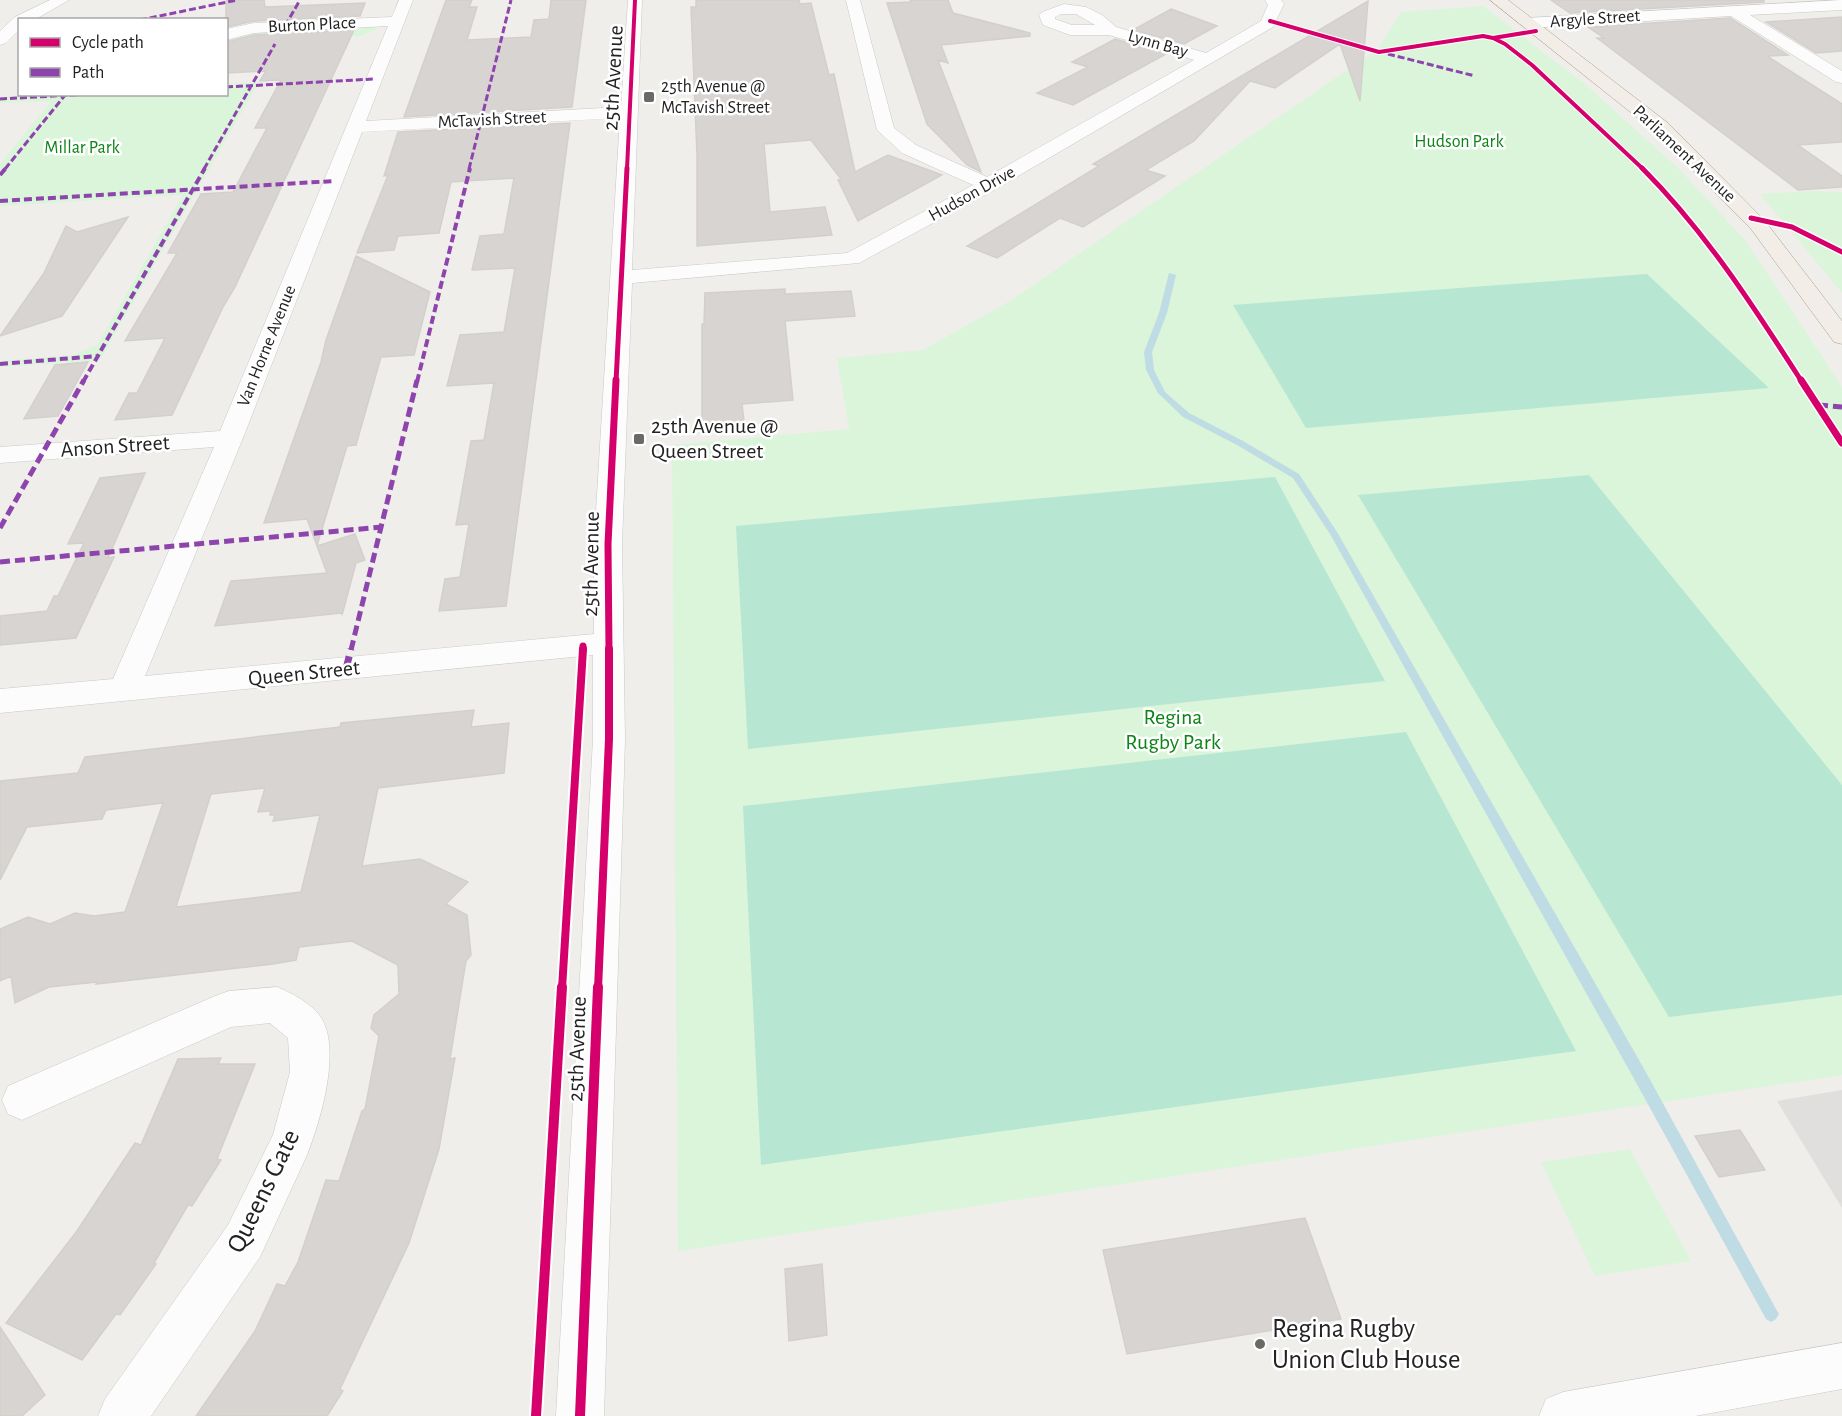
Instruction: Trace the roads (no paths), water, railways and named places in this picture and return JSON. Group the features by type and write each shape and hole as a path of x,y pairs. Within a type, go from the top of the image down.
{"main road":[{"name":"Parliament Avenue","path":"1498,0 1661,127 1758,225 1842,337"}],"street":[{"path":"24,18 62,0"},
{"name":"25th Avenue","path":"580,1416 609,739 608,544 635,0"},
{"path":"854,0 886,130 909,149 989,184"},
{"name":"Hudson Drive","path":"621,277 852,259 989,184 1268,24 1276,4 1272,0"},
{"path":"1632,0 1655,15"},
{"name":"Argyle Street","path":"1527,23 1842,4"},
{"path":"1732,10 1842,78"},
{"name":"Burton Place","path":"228,34 254,28 398,20"},
{"name":"Burton Place","path":"367,39 398,20"},
{"name":"Van Horne Avenue","path":"124,690 230,438 398,20"},
{"path":"0,40 18,22"},
{"name":"Lynn Bay","path":"1110,30 1206,58"},
{"name":"Burton Place","path":"240,46 286,44"},
{"name":"McTavish Street","path":"356,127 629,112"},
{"name":"Anson Street","path":"0,455 230,438"},
{"name":"Queen Street","path":"0,701 609,643"},
{"name":"Queens Gate","path":"22,1100 229,1009 277,1005 307,1030 309,1072 292,1140 254,1221 244,1241 122,1416"},
{"path":"1563,1416 1842,1366"}],"waterway":[{"path":"1172,275 1163,313 1148,352 1150,370 1162,393 1186,415 1296,476 1334,534 1638,1072 1771,1314"}],"place":[{"name":"25th Avenue @ McTavish Street","path":"649,97"},
{"name":"25th Avenue @ Queen Street","path":"639,439"},
{"name":"Regina Rugby Union Club House","path":"1260,1344"}],"park label":[{"name":"Hudson Park","path":"1459,142"},
{"name":"Millar Park","path":"82,148"},
{"name":"Regina Rugby Park","path":"1173,730"}]}
